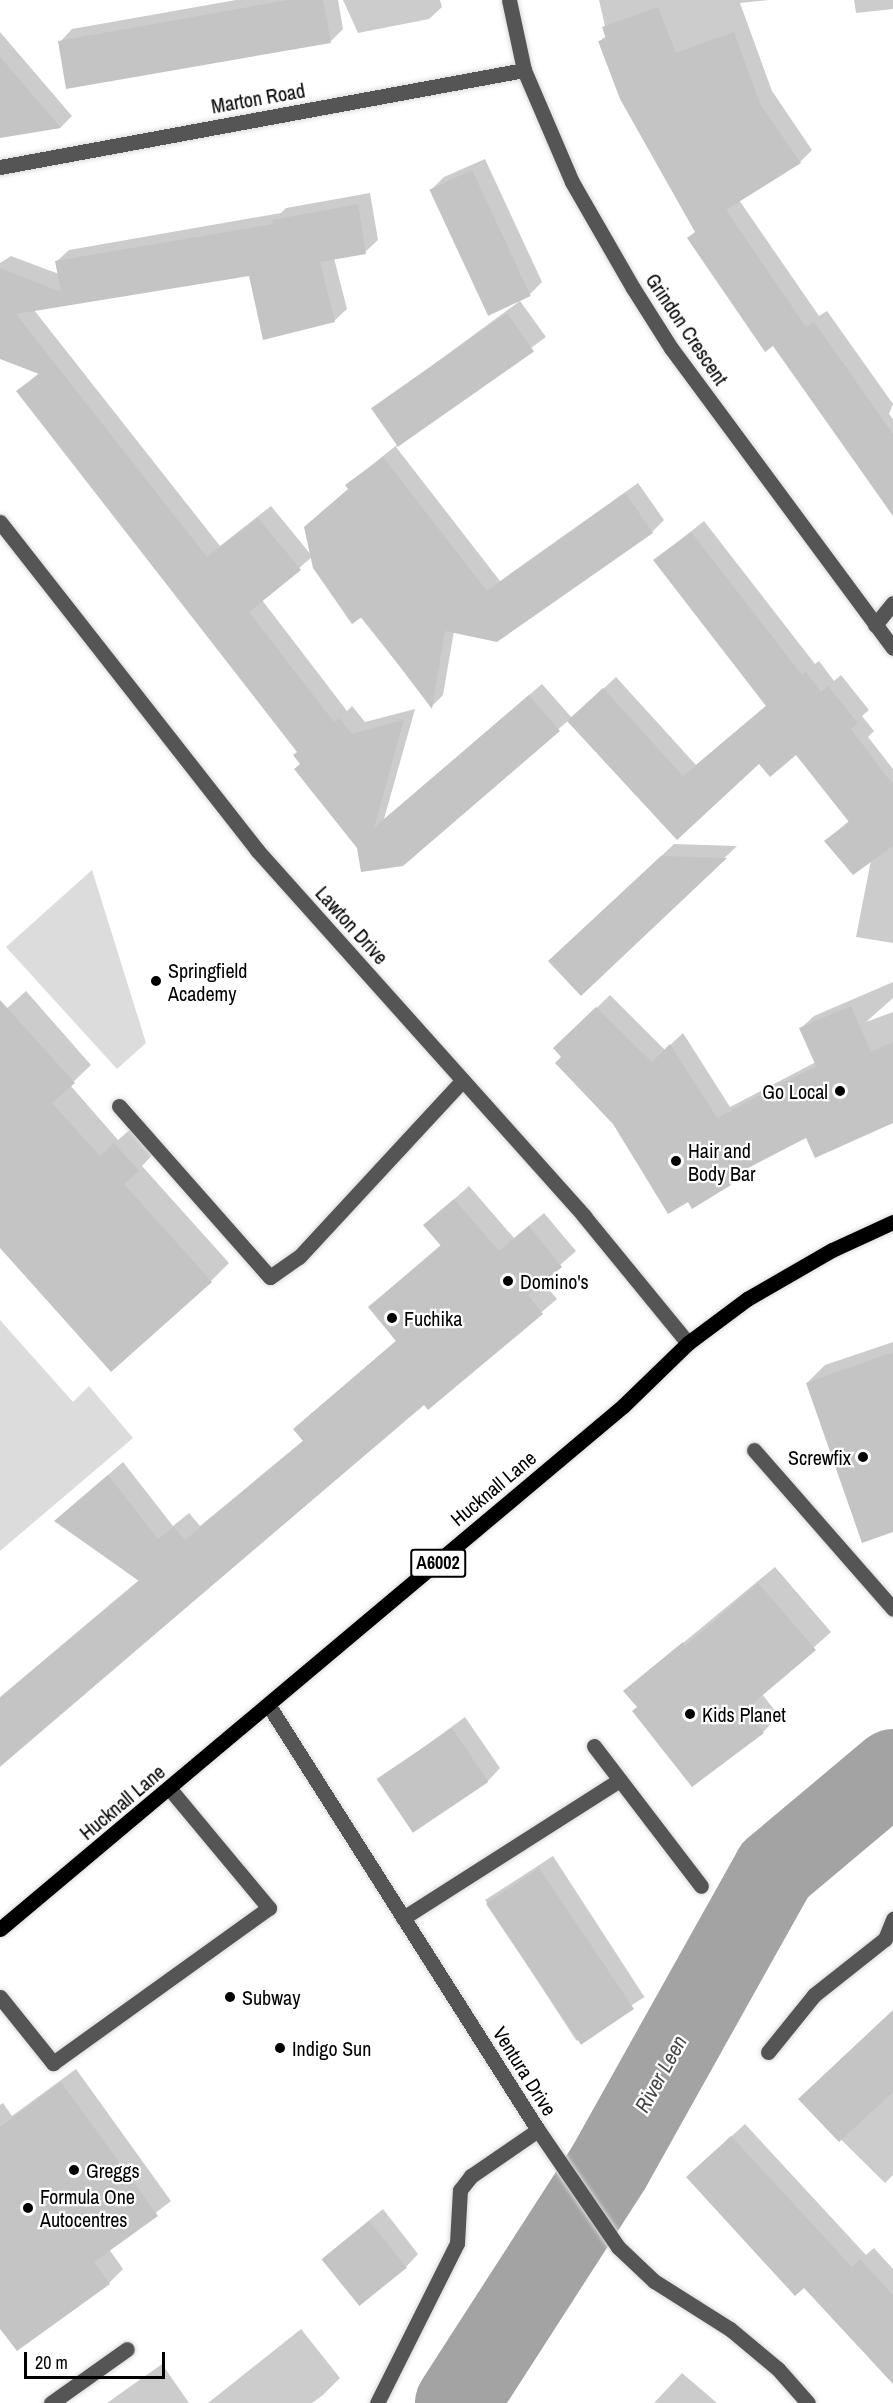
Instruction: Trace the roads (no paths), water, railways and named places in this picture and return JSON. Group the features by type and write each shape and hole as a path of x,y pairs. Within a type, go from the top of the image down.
{"main road":[{"name":"Hucknall Lane","path":"0,1929 269,1706 623,1406 688,1343 747,1299 832,1250 893,1222"}],"street":[{"name":"Grindon Crescent","path":"509,0 524,70 572,182 639,298 671,348 893,648"},
{"name":"Marton Road","path":"0,167 524,70"},
{"name":"Lawton Drive","path":"0,522 257,850 584,1216 688,1343"},
{"path":"875,626 893,603"},
{"path":"119,1106 270,1277 299,1257 463,1080"},
{"path":"754,1450 893,1609"},
{"name":"Ventura Drive","path":"269,1706 550,2149 618,2247 654,2282 730,2329 778,2369 808,2403"},
{"path":"594,1746 701,1886"},
{"path":"403,1918 620,1780"},
{"path":"0,1997 52,2063 269,1908 170,1789"},
{"path":"768,2052 813,1995 885,1939 893,1919"},
{"path":"377,2403 457,2243 460,2190 471,2176 538,2130"},
{"path":"51,2403 127,2349"}],"waterway":[{"name":"River Leen","path":"457,2403 609,2167 775,1870 893,1771"}],"place":[{"name":"Springfield Academy","path":"156,981"},
{"name":"Go Local","path":"840,1091"},
{"name":"Hair and Body Bar","path":"676,1161"},
{"name":"Domino's","path":"508,1281"},
{"name":"Fuchika","path":"392,1318"},
{"name":"Screwfix","path":"863,1457"},
{"name":"Kids Planet","path":"690,1714"},
{"name":"Subway","path":"230,1997"},
{"name":"Indigo Sun","path":"280,2048"},
{"name":"Greggs","path":"74,2170"},
{"name":"Formula One Autocentres","path":"28,2208"}]}
